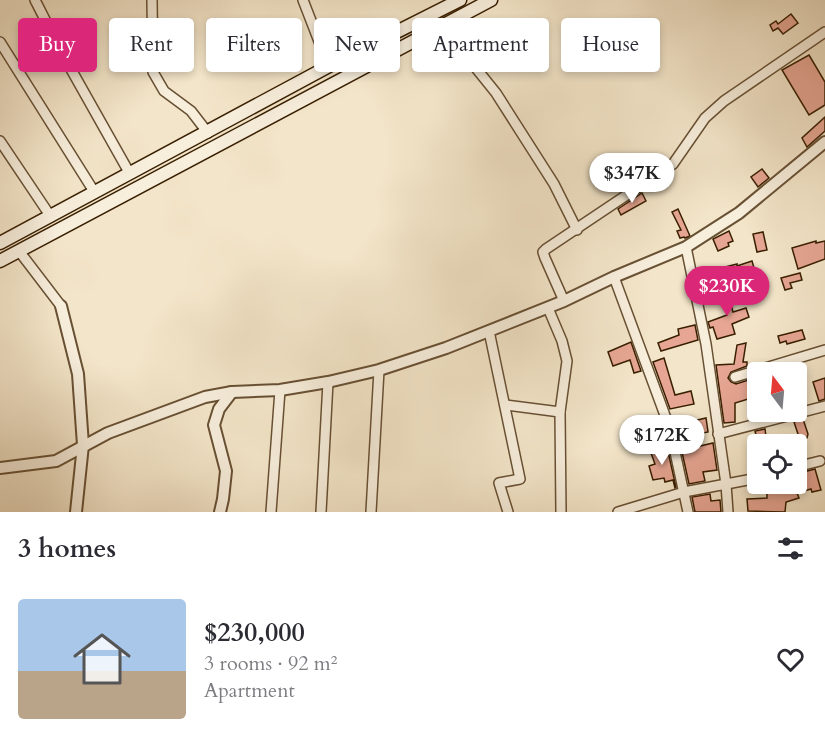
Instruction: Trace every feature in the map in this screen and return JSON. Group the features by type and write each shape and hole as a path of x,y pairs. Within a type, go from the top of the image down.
{"main road":[{"path":"400,30 460,0"},
{"path":"457,18 491,0"},
{"path":"0,261 412,42"},
{"path":"2,239 51,217 318,72"}],"street":[{"path":"36,0 63,56 130,174"},
{"path":"152,0 153,72 164,91 191,111 208,133"},
{"path":"303,0 314,30"},
{"path":"564,302 543,252 673,164 705,118 724,101 825,32"},
{"path":"0,42 95,193"},
{"path":"479,72 496,93 554,184 577,230"},
{"path":"0,141 51,217"},
{"path":"0,468 56,461 83,445 205,397 232,392 280,390 379,370 564,302 614,277 686,247 740,213 825,142"},
{"path":"686,247 706,344 728,512"},
{"path":"19,251 61,306 78,374 83,445 76,512"},
{"path":"614,277 661,402 688,512"},
{"path":"548,308 562,341 567,361 560,412 561,512"},
{"path":"489,331 520,479 499,483 508,512"},
{"path":"735,377 825,350"},
{"path":"371,512 379,370"},
{"path":"321,512 328,382"},
{"path":"271,512 280,390"},
{"path":"219,512 224,498 226,471 214,425 219,409 232,392"},
{"path":"506,405 560,412"},
{"path":"718,434 825,406"},
{"path":"807,464 820,461"},
{"path":"618,512 684,492 747,480"}],"building":[{"path":"791,14 798,23 783,34 778,28 773,31 770,25 776,21 778,24"},
{"path":"809,55 825,82 825,105 809,115 782,70"},
{"path":"825,117 825,131 807,147 802,138"},
{"path":"762,169 769,178 758,187 751,177"},
{"path":"642,193 646,201 621,215 618,209"},
{"path":"678,209 690,236 685,238 680,238 677,231 681,230 672,212"},
{"path":"729,231 733,241 728,243 729,246 718,251 713,239"},
{"path":"763,232 767,250 757,252 753,234"},
{"path":"816,241 816,243 825,241 825,259 798,269 792,248"},
{"path":"752,261 756,275 740,280 742,288 730,290 725,267"},
{"path":"800,273 802,280 790,283 792,288 785,290 781,278"},
{"path":"727,289 733,312 746,308 749,317 732,324 735,334 717,339 713,327 710,328 708,322 727,315 723,299 717,300 715,293"},
{"path":"695,325 698,340 661,351 658,343 679,335 678,329"},
{"path":"802,330 805,339 787,344 786,341 780,343 778,336"},
{"path":"631,342 641,371 634,373 630,360 613,366 608,352"},
{"path":"746,343 743,362 747,362 747,366 731,372 728,378 736,384 747,380 747,399 735,403 735,422 724,423 716,365 734,364 737,345"},
{"path":"664,358 675,395 691,391 694,404 670,409 653,362"},
{"path":"825,378 825,399 819,401 813,382"},
{"path":"706,418 708,432 698,434 700,446 713,443 717,470 703,472 705,481 689,484 676,425"},
{"path":"794,422 804,422 808,434 807,438 807,434 798,434"},
{"path":"765,429 766,434 756,434 755,431"},
{"path":"667,447 675,488 673,480 665,482 664,478 653,480 649,466 655,464 651,453"},
{"path":"815,469 821,490 812,492 811,489 807,490 807,471"},
{"path":"710,494 711,501 720,500 721,512 695,512 692,497"},
{"path":"767,494 797,494 799,498 786,502 785,512 748,511 747,499 767,498"}]}
